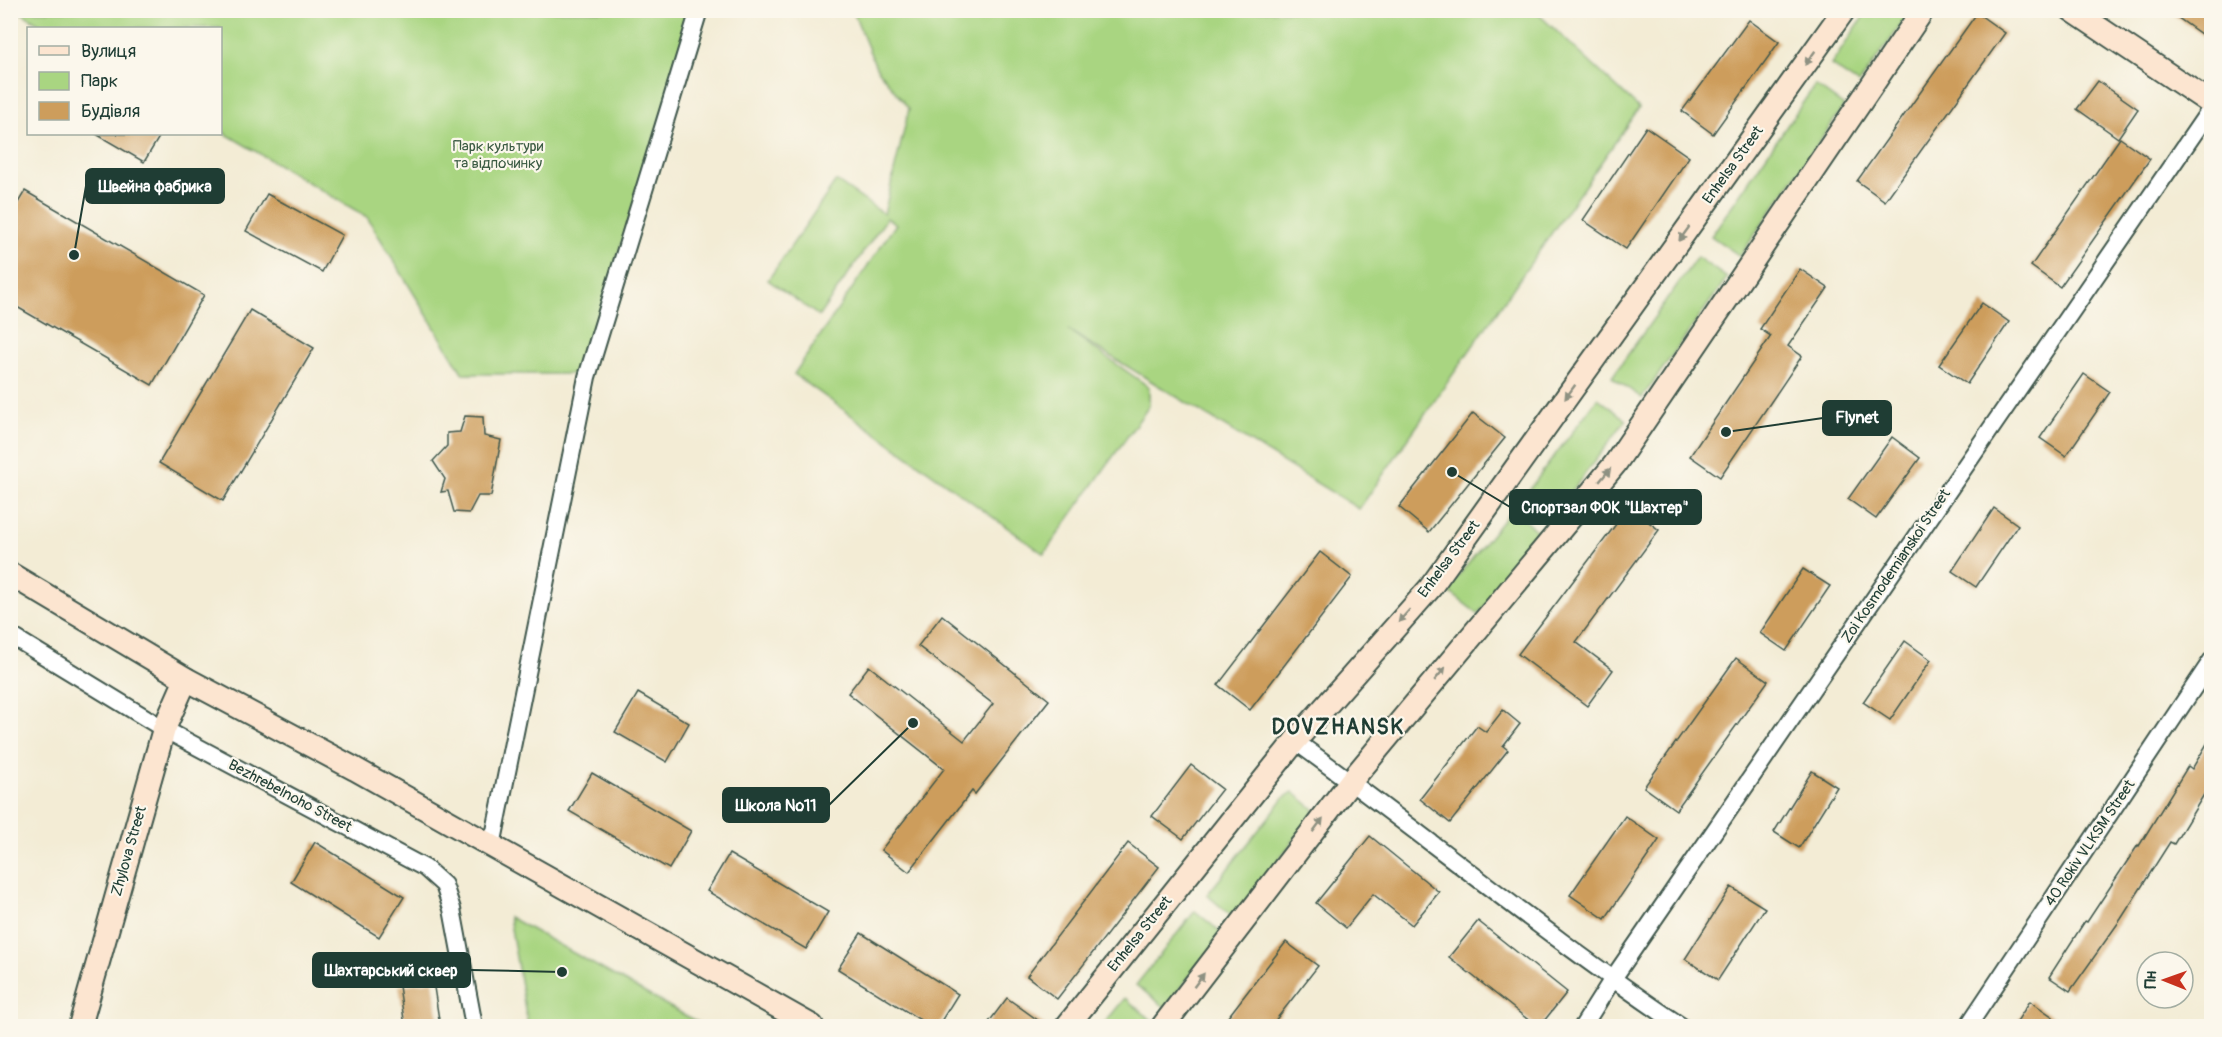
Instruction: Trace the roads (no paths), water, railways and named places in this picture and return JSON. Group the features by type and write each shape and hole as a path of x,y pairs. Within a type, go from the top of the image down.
{"street":[{"path":"492,846 587,377 699,10"},
{"name":"Enhelsa Street","path":"1066,1026 1295,741 1430,588 1844,10"},
{"path":"1163,1026 1351,781 1615,464 1923,10"},
{"path":"2072,10 2211,105"},
{"name":"Zoi Kosmodemianskoi Street","path":"1583,1026 1612,980 2211,105"},
{"path":"10,574 186,679 355,769 812,1026"},
{"name":"Bezhrebelnoho Street","path":"10,635 164,729 425,868 444,885 452,909 474,1026"},
{"name":"40 Rokiv VLKSM Street","path":"1968,1026 2211,660"},
{"name":"Zhylova Street","path":"80,1026 164,729 186,679"},
{"path":"1295,741 1612,980 1681,1026"}],"place":[{"name":"Швейна фабрика","path":"74,255"},
{"name":"Flynet","path":"1726,432"},
{"name":"Спортзал ФОК \"Шахтер\"","path":"1452,472"},
{"name":"Школа №11","path":"913,723"},
{"name":"Шахтарський сквер","path":"562,972"}],"district":[{"name":"DOVZHANSK","path":"1338,727"}],"park label":[{"name":"Парк культури та відпочинку","path":"498,154"}]}
